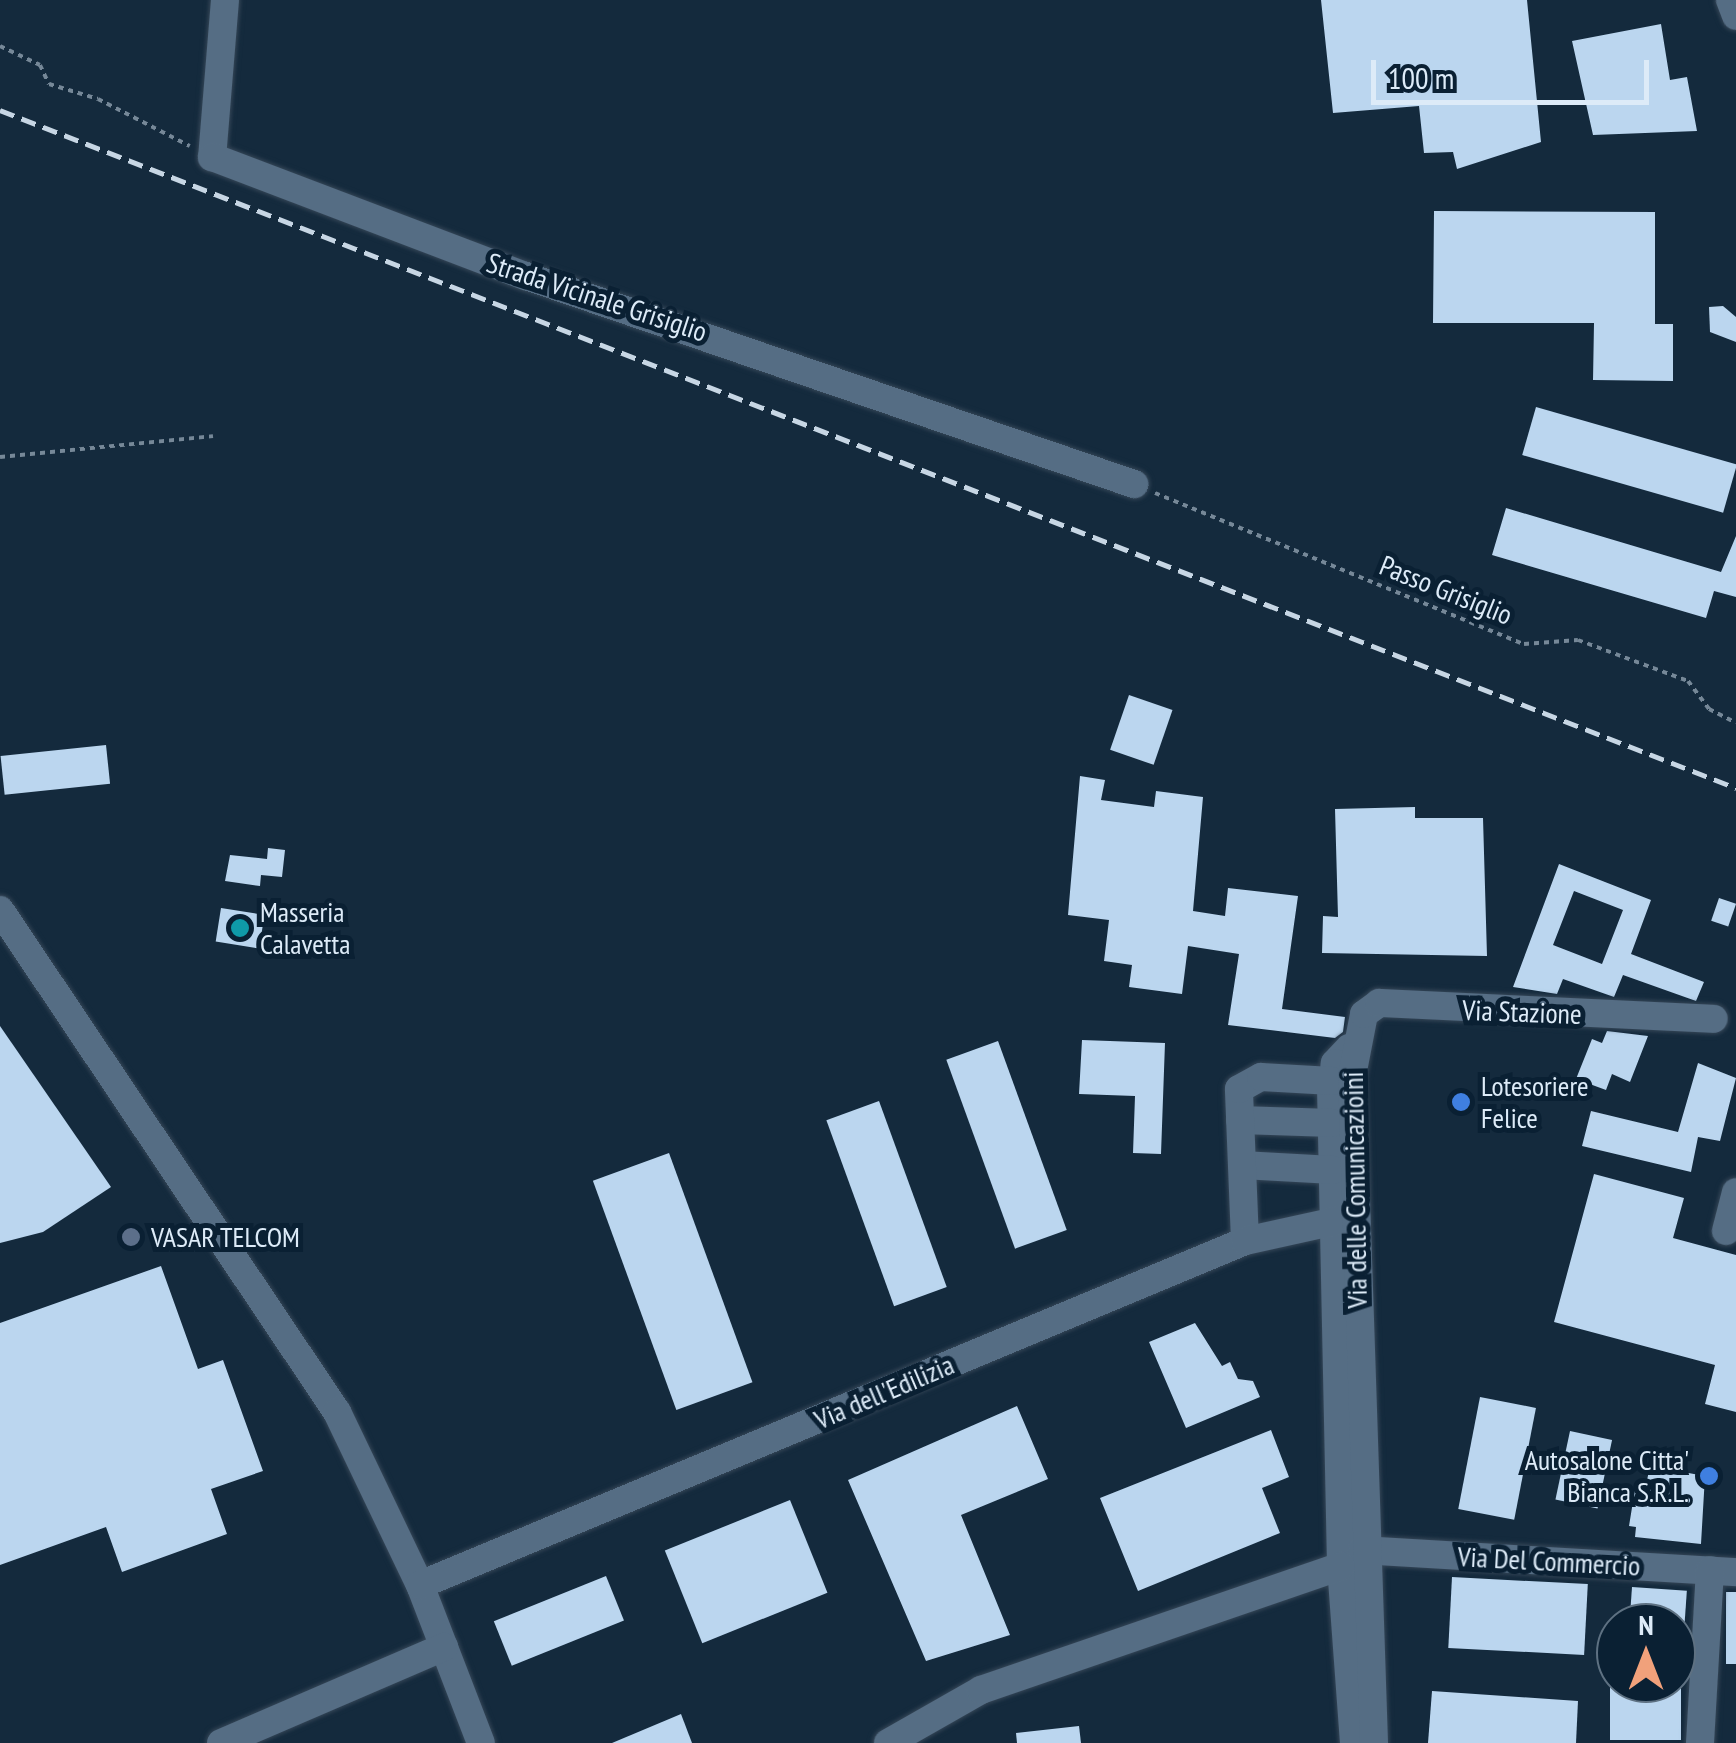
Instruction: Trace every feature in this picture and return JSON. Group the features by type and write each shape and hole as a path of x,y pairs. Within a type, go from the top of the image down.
{"street":[{"path":"212,158 225,0"},
{"path":"1730,0 1736,16"},
{"name":"Strada Vicinale Grisiglio","path":"212,158 526,276 1134,484"},
{"path":"0,910 273,1308 337,1412 420,1585 481,1743"},
{"name":"Via Stazione","path":"1353,1044 1364,1014 1379,1003 1549,1017 1638,1012 1714,1019"},
{"name":"Via delle Comunicazioini","path":"1344,1219 1332,1170 1332,1080 1335,1062 1353,1044"},
{"name":"Via delle Comunicazioini","path":"1353,1044 1344,1219 1354,1743"},
{"path":"1244,1241 1240,1089 1248,1079 1332,1080"},
{"path":"1240,1120 1332,1124"},
{"path":"1242,1164 1332,1170"},
{"path":"1726,1231 1736,1192"},
{"name":"Via dell'Edilizia","path":"420,1585 1244,1241 1344,1219"},
{"path":"888,1743 981,1690 1352,1558"},
{"name":"Via delle Comunicazioini","path":"1352,1558 1374,1743"},
{"name":"Via Del Commercio","path":"1352,1558 1723,1571"},
{"path":"1700,1743 1723,1571"},
{"path":"221,1743 444,1647"}],"path":[{"path":"0,46 40,65 48,84 98,99 212,158"},
{"path":"0,457 213,436"},
{"name":"Passo Grisiglio","path":"1134,484 1524,644 1578,640 1688,681 1709,709 1736,724"}],"building":[{"path":"1321,0 1527,0 1541,142 1457,169 1453,152 1424,153 1419,106 1333,113"},
{"path":"1661,24 1670,80 1687,77 1697,131 1593,135 1572,41"},
{"path":"1434,211 1655,212 1655,324 1673,324 1673,381 1593,380 1594,323 1433,323"},
{"path":"1723,306 1736,317 1736,342 1710,332 1709,307"},
{"path":"1536,407 1736,464 1723,513 1522,455"},
{"path":"1506,508 1721,572 1736,536 1736,597 1714,591 1706,618 1492,555"},
{"path":"1129,695 1172,710 1154,765 1110,750"},
{"path":"106,745 110,784 5,795 1,756"},
{"path":"1080,776 1105,780 1101,800 1154,807 1156,791 1203,797 1193,911 1225,916 1228,888 1298,896 1282,1009 1345,1017 1343,1032 1335,1038 1228,1025 1239,954 1188,946 1182,994 1129,987 1132,965 1104,961 1109,920 1068,915"},
{"path":"1415,807 1415,818 1483,818 1487,956 1322,953 1323,916 1338,917 1335,809"},
{"path":"268,848 285,850 282,877 261,875 260,886 225,881 230,855 267,859"},
{"path":"1559,864 1651,900 1631,954 1704,982 1696,1001 1623,975 1614,997 1563,979 1557,994 1513,987","holes":["1574,891 1623,910 1602,964 1553,945"]},
{"path":"1719,898 1736,904 1728,927 1711,921"},
{"name":"Masseria Calavetta","path":"221,908 264,915 259,948 216,942"},
{"path":"0,1026 111,1187 43,1232 0,1243"},
{"path":"1607,1031 1648,1036 1630,1082 1612,1074 1606,1090 1576,1079 1592,1039 1602,1043"},
{"path":"1082,1040 1165,1043 1161,1154 1133,1153 1135,1096 1079,1094"},
{"path":"998,1041 1067,1230 1015,1249 946,1060"},
{"path":"1698,1063 1736,1078 1720,1141 1698,1137 1691,1172 1582,1146 1591,1111 1678,1132"},
{"path":"879,1101 947,1287 894,1306 826,1120"},
{"path":"669,1153 752,1382 676,1410 593,1181"},
{"path":"1594,1174 1684,1198 1673,1238 1736,1255 1736,1412 1705,1404 1715,1365 1554,1322"},
{"path":"161,1266 198,1369 223,1360 263,1471 211,1489 227,1534 122,1572 106,1527 0,1565 0,1323"},
{"path":"1195,1323 1222,1366 1230,1362 1238,1379 1253,1381 1260,1397 1186,1428 1149,1342"},
{"path":"1480,1397 1536,1408 1514,1520 1458,1509"},
{"path":"1017,1406 1048,1479 961,1515 1010,1635 926,1661 848,1480"},
{"path":"1271,1430 1289,1477 1262,1488 1280,1533 1138,1591 1100,1498"},
{"path":"1570,1431 1612,1440 1598,1508 1555,1499"},
{"path":"1650,1466 1705,1476 1701,1544 1635,1537 1636,1527 1629,1526 1636,1483 1646,1485"},
{"path":"790,1500 827,1593 702,1643 665,1551"},
{"path":"606,1576 624,1621 512,1666 494,1621"},
{"path":"1452,1577 1588,1584 1584,1655 1448,1648"},
{"path":"1632,1587 1687,1591 1686,1603 1631,1603"},
{"path":"1726,1592 1736,1592 1736,1664 1726,1664"},
{"path":"1432,1691 1578,1701 1576,1743 1428,1743"},
{"path":"1610,1703 1681,1703 1681,1740 1610,1740"},
{"path":"681,1714 692,1743 612,1743"},
{"path":"1079,1726 1081,1743 1017,1743 1016,1733"}],"railway":[{"path":"0,110 1736,788"}],"place":[{"name":"Masseria Calavetta","path":"240,928"},
{"name":"Lotesoriere Felice","path":"1461,1102"},
{"name":"VASAR TELCOM","path":"131,1237"},
{"name":"Autosalone Citta' Bianca S.R.L.","path":"1709,1476"}]}
